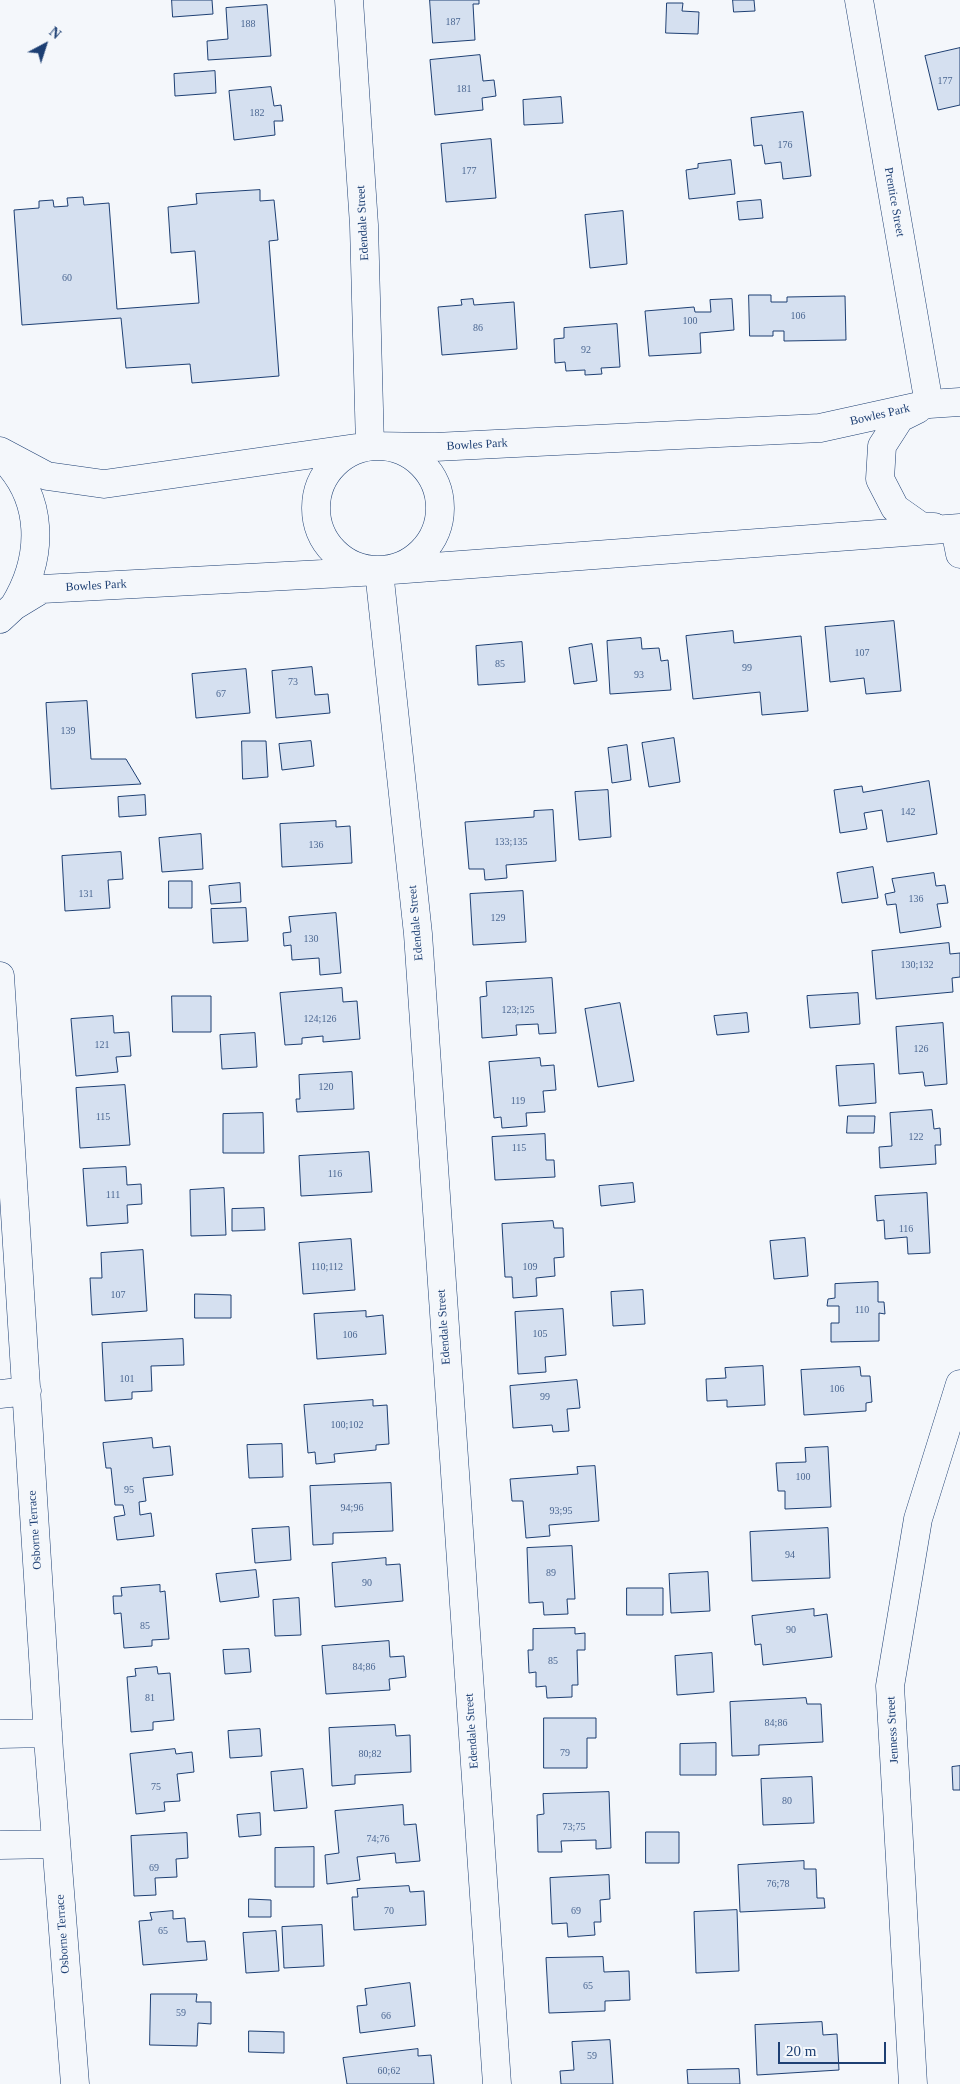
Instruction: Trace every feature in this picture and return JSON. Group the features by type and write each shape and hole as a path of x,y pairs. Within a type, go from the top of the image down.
{"street":[{"name":"Edendale Street","path":"350,0 364,225 370,446"},
{"name":"Prentice Street","path":"859,0 929,404"},
{"name":"Bowles Park","path":"0,451 47,476 104,484 370,446 435,447 820,428 929,404 960,402"},
{"path":"959,534 922,527 895,508 880,479 882,446 900,418 929,404 954,403 960,406"},
{"path":"370,446 393,447 413,457 429,472 439,493 440,515 434,536 420,554 401,567 379,571 359,568 340,557 326,542 317,523 316,502 321,482 334,465 350,452 370,446"},
{"path":"0,455 16,473 26,491 33,510 36,530 32,570 24,589 7,612 0,629"},
{"name":"Bowles Park","path":"7,612 42,589 379,571 959,534"},
{"name":"Edendale Street","path":"379,571 418,934 497,2084"},
{"name":"Osborne Terrace","path":"0,976 10,1289 27,1391 48,1733 75,2084"},
{"name":"Jenness Street","path":"913,2084 890,1686 918,1519 960,1384"},
{"path":"0,1394 27,1391"},
{"path":"0,1734 48,1733"},
{"path":"0,1845 56,1844"}],"building":[{"path":"172,0 212,0 213,14 173,17"},
{"path":"430,0 479,0 479,4 473,4 475,40 433,43"},
{"path":"733,0 754,0 755,11 734,12"},
{"path":"667,3 683,3 682,11 699,12 698,34 666,33"},
{"path":"267,5 271,56 208,60 207,41 228,39 226,8"},
{"path":"960,48 960,105 938,110 925,56"},
{"path":"480,55 483,81 494,80 496,96 482,98 483,110 435,115 430,60"},
{"path":"215,71 216,93 175,96 174,74"},
{"path":"271,87 274,106 281,105 283,121 274,121 275,135 234,140 229,91"},
{"path":"561,97 563,123 524,125 523,100"},
{"path":"803,112 811,176 783,179 781,162 765,164 762,145 754,146 751,118"},
{"path":"491,139 496,198 446,202 441,144"},
{"path":"731,160 735,194 689,199 686,170 698,168 698,164"},
{"path":"260,190 260,201 274,200 278,240 269,241 279,376 192,383 190,364 126,368 121,318 22,325 14,210 39,208 39,201 53,200 54,207 68,206 67,198 83,197 84,205 109,203 117,309 199,303 195,251 171,253 168,207 197,204 196,194"},
{"path":"761,200 763,218 739,220 737,202"},
{"path":"623,211 627,264 590,268 585,215"},
{"path":"749,295 771,295 771,302 787,302 787,297 845,296 846,340 784,341 784,331 773,331 773,336 750,336"},
{"path":"473,299 474,305 514,302 517,349 442,355 438,307 462,305 461,300"},
{"path":"732,299 734,330 700,333 701,353 649,356 645,311 694,307 695,312 711,312 710,300"},
{"path":"617,324 620,367 601,368 602,374 585,375 585,370 566,371 565,362 555,363 554,339 564,338 564,328"},
{"path":"894,621 901,691 866,694 864,678 830,682 825,627"},
{"path":"733,631 734,643 801,636 808,711 762,715 760,692 693,699 686,636"},
{"path":"641,638 642,649 659,648 661,661 668,660 671,690 610,694 607,641"},
{"path":"522,642 525,682 478,685 476,646"},
{"path":"592,644 597,681 574,684 569,648"},
{"path":"312,667 315,695 328,694 330,713 276,718 272,671"},
{"path":"246,669 250,713 196,718 192,674"},
{"path":"87,701 91,759 126,759 141,784 51,789 46,703"},
{"path":"674,738 680,782 649,787 642,743"},
{"path":"242,741 266,741 268,777 243,779"},
{"path":"311,741 314,766 282,770 279,744"},
{"path":"627,745 631,780 612,783 608,748"},
{"path":"929,781 937,834 887,842 882,810 864,813 867,829 840,833 834,790 862,786 863,792"},
{"path":"608,790 611,837 579,840 575,792"},
{"path":"145,795 146,815 119,817 118,797"},
{"path":"553,810 556,861 506,865 507,878 485,880 484,869 469,869 465,822 534,817 534,811"},
{"path":"336,821 336,827 350,826 352,863 282,867 280,824"},
{"path":"201,834 203,869 162,872 159,838"},
{"path":"121,852 123,879 108,880 110,908 65,911 62,856"},
{"path":"873,867 878,898 842,903 837,873"},
{"path":"934,873 936,886 945,885 948,903 937,904 941,927 900,933 896,904 887,905 885,894 895,892 892,879"},
{"path":"169,881 192,881 192,908 169,908"},
{"path":"240,883 241,902 211,904 209,886"},
{"path":"523,891 526,942 473,945 470,894"},
{"path":"246,908 248,941 213,943 211,909"},
{"path":"336,913 341,973 320,975 319,958 292,960 291,945 284,946 283,933 291,932 289,917"},
{"path":"949,943 950,954 960,953 960,977 952,978 953,992 876,999 872,951"},
{"path":"552,978 556,1033 539,1034 538,1024 516,1025 517,1035 482,1038 480,997 487,996 486,982"},
{"path":"342,988 343,1002 357,1001 360,1039 323,1042 323,1036 302,1038 302,1044 285,1045 280,993"},
{"path":"858,993 860,1024 810,1028 807,996"},
{"path":"172,996 211,996 211,1032 173,1032"},
{"path":"620,1003 634,1081 598,1087 585,1009"},
{"path":"747,1013 749,1032 717,1035 714,1016"},
{"path":"113,1016 114,1033 129,1032 131,1056 116,1057 118,1072 76,1076 71,1019"},
{"path":"943,1023 947,1084 925,1086 923,1072 899,1074 896,1027"},
{"path":"255,1033 257,1067 222,1069 220,1035"},
{"path":"540,1058 541,1066 554,1065 556,1090 543,1091 545,1112 526,1113 527,1126 502,1128 501,1117 494,1118 489,1062"},
{"path":"874,1064 876,1103 839,1106 836,1066"},
{"path":"352,1072 354,1109 297,1112 296,1099 300,1099 299,1075"},
{"path":"125,1085 130,1145 80,1148 76,1088"},
{"path":"932,1110 934,1129 940,1128 941,1145 935,1145 936,1164 880,1168 879,1147 892,1146 890,1113"},
{"path":"263,1113 264,1153 223,1153 223,1114"},
{"path":"848,1116 875,1116 874,1133 847,1133"},
{"path":"545,1134 546,1160 554,1160 555,1177 495,1180 492,1137"},
{"path":"369,1152 372,1192 301,1196 299,1156"},
{"path":"126,1167 127,1185 141,1184 142,1204 127,1205 128,1223 87,1226 83,1169"},
{"path":"633,1183 635,1202 601,1206 599,1186"},
{"path":"224,1188 226,1235 191,1236 190,1190"},
{"path":"927,1193 930,1253 908,1254 907,1237 885,1239 884,1220 877,1221 875,1196"},
{"path":"264,1208 265,1230 232,1231 232,1209"},
{"path":"553,1221 554,1228 563,1228 564,1257 554,1258 555,1276 536,1278 537,1296 513,1298 512,1277 505,1277 502,1224"},
{"path":"805,1238 808,1276 774,1279 770,1241"},
{"path":"351,1239 355,1290 303,1294 299,1243"},
{"path":"143,1250 147,1311 92,1315 90,1278 102,1278 101,1253"},
{"path":"878,1282 878,1302 884,1302 885,1314 879,1313 879,1341 831,1342 831,1323 839,1323 839,1306 827,1306 828,1299 835,1298 835,1284"},
{"path":"643,1290 645,1324 613,1326 611,1292"},
{"path":"195,1294 231,1295 231,1318 195,1318"},
{"path":"563,1309 566,1355 545,1357 546,1372 518,1374 515,1312"},
{"path":"366,1311 366,1317 383,1315 386,1354 317,1359 314,1314"},
{"path":"183,1339 184,1365 151,1366 152,1391 132,1392 132,1399 105,1401 102,1343"},
{"path":"763,1366 765,1405 727,1407 727,1400 707,1401 706,1379 726,1378 725,1368"},
{"path":"860,1367 861,1376 870,1376 872,1402 866,1403 866,1411 804,1415 801,1370"},
{"path":"577,1380 580,1408 567,1409 569,1431 553,1432 552,1425 513,1428 510,1386"},
{"path":"373,1400 373,1406 387,1405 389,1444 376,1445 376,1450 334,1454 335,1462 316,1464 315,1452 308,1453 304,1405"},
{"path":"152,1438 153,1448 170,1446 173,1475 143,1478 146,1501 139,1502 140,1515 151,1513 154,1536 117,1540 114,1517 125,1515 123,1505 115,1505 111,1468 106,1468 103,1443"},
{"path":"282,1444 283,1477 249,1478 247,1445"},
{"path":"828,1447 831,1507 785,1509 785,1491 778,1491 776,1463 806,1462 805,1448"},
{"path":"595,1466 599,1521 549,1525 550,1536 526,1538 523,1501 512,1501 510,1479 578,1474 577,1467"},
{"path":"391,1483 393,1531 333,1533 333,1544 313,1545 310,1486"},
{"path":"289,1527 291,1560 255,1563 252,1529"},
{"path":"828,1528 830,1578 752,1581 750,1532"},
{"path":"572,1546 575,1599 567,1599 568,1614 544,1615 543,1602 529,1603 527,1548"},
{"path":"386,1558 386,1565 400,1564 403,1601 335,1607 332,1563"},
{"path":"256,1570 259,1597 220,1602 216,1574"},
{"path":"708,1572 710,1611 671,1613 669,1574"},
{"path":"160,1585 160,1592 165,1591 169,1639 152,1640 152,1646 124,1648 121,1613 114,1614 113,1596 122,1596 121,1588"},
{"path":"627,1588 663,1588 663,1615 627,1615"},
{"path":"299,1598 301,1635 275,1636 273,1600"},
{"path":"814,1609 814,1616 827,1614 832,1657 763,1665 761,1644 755,1645 752,1616"},
{"path":"575,1628 575,1634 585,1633 585,1650 577,1650 578,1685 572,1685 572,1697 547,1698 546,1686 536,1687 536,1672 529,1673 528,1650 533,1650 533,1629"},
{"path":"389,1641 390,1657 404,1656 406,1677 389,1679 390,1690 326,1694 322,1646"},
{"path":"249,1649 251,1672 225,1674 223,1650"},
{"path":"712,1653 714,1692 677,1695 675,1656"},
{"path":"157,1667 158,1674 170,1673 174,1720 153,1722 153,1730 131,1732 127,1677 136,1676 135,1669"},
{"path":"806,1698 807,1704 821,1704 823,1742 759,1745 759,1755 732,1756 730,1702"},
{"path":"544,1718 596,1718 596,1738 587,1738 587,1768 544,1768"},
{"path":"395,1725 396,1736 410,1735 411,1772 355,1775 355,1784 332,1786 329,1728"},
{"path":"260,1729 262,1756 230,1758 228,1731"},
{"path":"716,1743 716,1775 680,1775 680,1744"},
{"path":"175,1749 176,1754 192,1752 194,1772 177,1774 180,1801 164,1802 165,1811 136,1814 130,1754"},
{"path":"960,1766 960,1790 953,1790 952,1767"},
{"path":"303,1769 307,1808 274,1811 271,1772"},
{"path":"812,1777 814,1823 763,1825 761,1779"},
{"path":"609,1792 611,1848 596,1849 596,1840 561,1841 562,1852 538,1852 537,1815 544,1814 543,1794"},
{"path":"403,1805 404,1825 416,1824 420,1861 396,1863 395,1853 357,1857 360,1880 327,1884 325,1855 339,1853 335,1811"},
{"path":"260,1813 261,1835 239,1837 237,1815"},
{"path":"646,1832 679,1832 679,1863 646,1863"},
{"path":"187,1833 188,1858 176,1859 177,1877 155,1878 156,1895 134,1896 131,1836"},
{"path":"314,1847 314,1887 275,1887 275,1848"},
{"path":"804,1861 804,1869 816,1869 817,1898 824,1898 825,1908 740,1912 738,1865"},
{"path":"609,1875 610,1899 600,1900 601,1922 594,1922 595,1935 568,1937 567,1923 552,1924 550,1878"},
{"path":"409,1886 410,1892 424,1891 426,1925 354,1930 352,1897 358,1897 357,1889"},
{"path":"249,1899 271,1900 271,1917 249,1917"},
{"path":"737,1910 739,1971 696,1973 694,1912"},
{"path":"173,1911 173,1919 185,1918 187,1942 205,1941 207,1960 143,1965 139,1921 152,1920 150,1913"},
{"path":"322,1925 324,1966 284,1968 282,1927"},
{"path":"276,1931 279,1971 246,1973 243,1933"},
{"path":"603,1957 604,1972 629,1971 630,2000 605,2001 605,2011 549,2013 546,1958"},
{"path":"410,1983 415,2026 360,2033 357,2006 367,2005 365,1989"},
{"path":"151,1994 197,1994 196,2002 211,2002 211,2024 198,2023 197,2046 150,2045"},
{"path":"822,2022 823,2035 837,2034 839,2070 757,2075 755,2025"},
{"path":"249,2031 284,2032 284,2053 249,2052"},
{"path":"610,2040 613,2084 561,2084 560,2071 574,2070 572,2042"},
{"path":"418,2049 418,2056 431,2055 434,2084 347,2084 343,2058"},
{"path":"739,2069 740,2084 688,2084 687,2070"}]}
